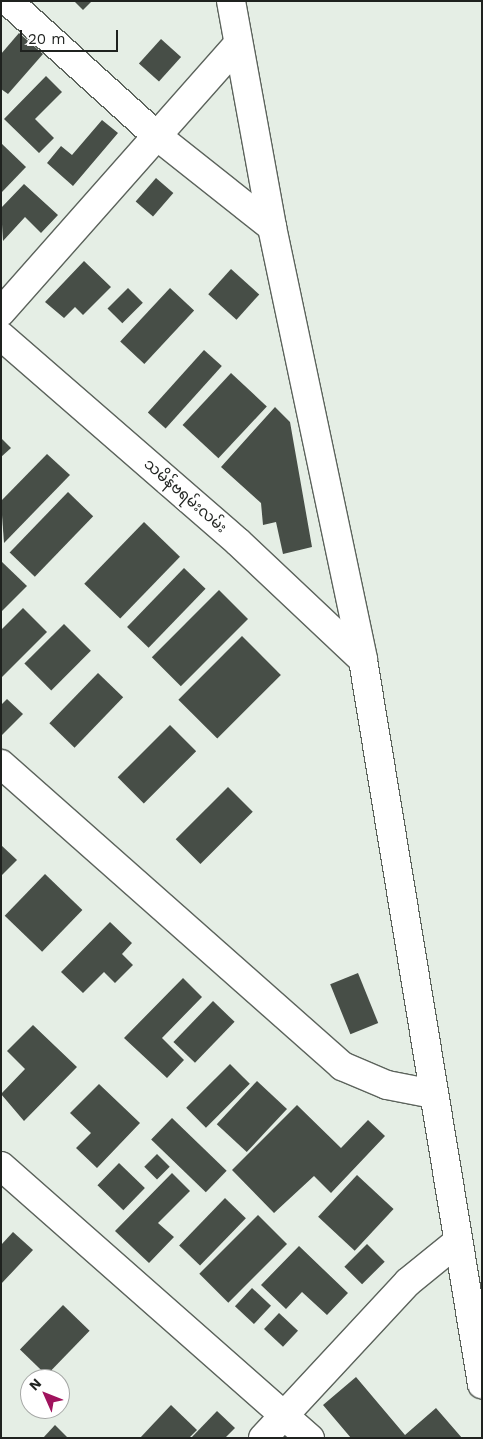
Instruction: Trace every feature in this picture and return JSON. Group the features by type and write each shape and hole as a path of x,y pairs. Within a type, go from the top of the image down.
{"street":[{"path":"8,1 157,136 272,227"},
{"path":"231,1 272,227 363,660 456,1244 482,1384"},
{"path":"1,312 238,44"},
{"name":"သမိန်ဗရမ်းလမ်း","path":"1,336 238,542 363,660"},
{"path":"1,764 342,1066 387,1085 433,1094"},
{"path":"1,1166 284,1413 310,1438"},
{"path":"263,1438 284,1413 408,1282 456,1244"}],"building":[{"path":"74,1 92,1 83,10"},
{"path":"19,33 43,54 8,94 1,89 1,54"},
{"path":"161,39 181,57 159,82 139,64"},
{"path":"46,76 62,92 35,119 54,138 39,153 4,119"},
{"path":"102,120 118,133 73,186 47,163 61,146 72,155"},
{"path":"1,143 26,167 1,193"},
{"path":"156,178 173,193 153,216 136,201"},
{"path":"24,184 58,215 41,233 25,217 3,241 1,208"},
{"path":"84,261 111,287 83,315 75,307 64,318 45,302"},
{"path":"231,269 259,294 236,320 208,294"},
{"path":"128,288 143,303 122,323 107,309"},
{"path":"170,288 194,311 144,364 120,341"},
{"path":"204,350 222,366 166,428 148,412"},
{"path":"231,373 267,406 218,458 183,425"},
{"path":"275,407 290,422 312,547 283,554 276,522 263,525 261,503 221,467"},
{"path":"1,438 11,448 1,457"},
{"path":"47,454 70,475 4,543 1,501"},
{"path":"68,492 93,516 35,577 10,552"},
{"path":"144,522 180,557 120,619 84,584"},
{"path":"1,561 27,586 1,612"},
{"path":"184,568 206,589 149,648 127,627"},
{"path":"219,590 248,619 181,686 152,657"},
{"path":"23,608 47,632 1,678 1,630"},
{"path":"64,624 91,651 51,690 24,664"},
{"path":"242,636 281,675 217,739 178,700"},
{"path":"98,673 123,697 75,748 49,723"},
{"path":"7,699 23,714 2,735 1,705"},
{"path":"170,725 196,751 144,803 118,777"},
{"path":"228,787 253,812 200,864 176,839"},
{"path":"1,845 17,860 1,876"},
{"path":"45,874 82,910 42,952 5,916"},
{"path":"110,922 132,943 122,954 133,965 115,983 104,972 83,993 61,972"},
{"path":"358,973 378,1023 350,1034 330,984"},
{"path":"183,978 202,997 162,1038 184,1060 167,1078 124,1038"},
{"path":"213,1001 235,1022 195,1063 173,1042"},
{"path":"33,1025 77,1067 24,1121 1,1094 25,1069 7,1051"},
{"path":"230,1064 250,1084 206,1128 186,1108"},
{"path":"257,1081 287,1109 247,1152 217,1124"},
{"path":"99,1084 140,1123 97,1168 76,1148 91,1133 70,1113"},
{"path":"297,1105 341,1148 368,1120 385,1136 331,1193 314,1176 274,1213 232,1170"},
{"path":"172,1118 227,1171 206,1192 151,1140"},
{"path":"157,1154 170,1167 157,1179 144,1167"},
{"path":"119,1163 145,1188 123,1210 97,1185"},
{"path":"172,1173 190,1191 158,1223 174,1237 149,1263 115,1231"},
{"path":"357,1175 394,1209 355,1251 318,1217"},
{"path":"225,1198 246,1218 200,1266 179,1245"},
{"path":"258,1215 287,1244 228,1303 199,1274"},
{"path":"13,1232 33,1250 1,1284 1,1245"},
{"path":"367,1244 385,1262 362,1284 344,1267"},
{"path":"299,1246 348,1293 327,1315 302,1292 286,1309 261,1285"},
{"path":"252,1288 271,1306 254,1324 235,1306"},
{"path":"63,1305 90,1331 53,1369 40,1369 20,1350"},
{"path":"279,1313 298,1331 283,1347 264,1329"},
{"path":"356,1377 405,1435 436,1408 462,1438 351,1438 323,1405"},
{"path":"171,1405 197,1430 189,1438 140,1438"},
{"path":"217,1411 235,1428 225,1438 191,1438"},
{"path":"55,1425 68,1438 43,1438"}]}
